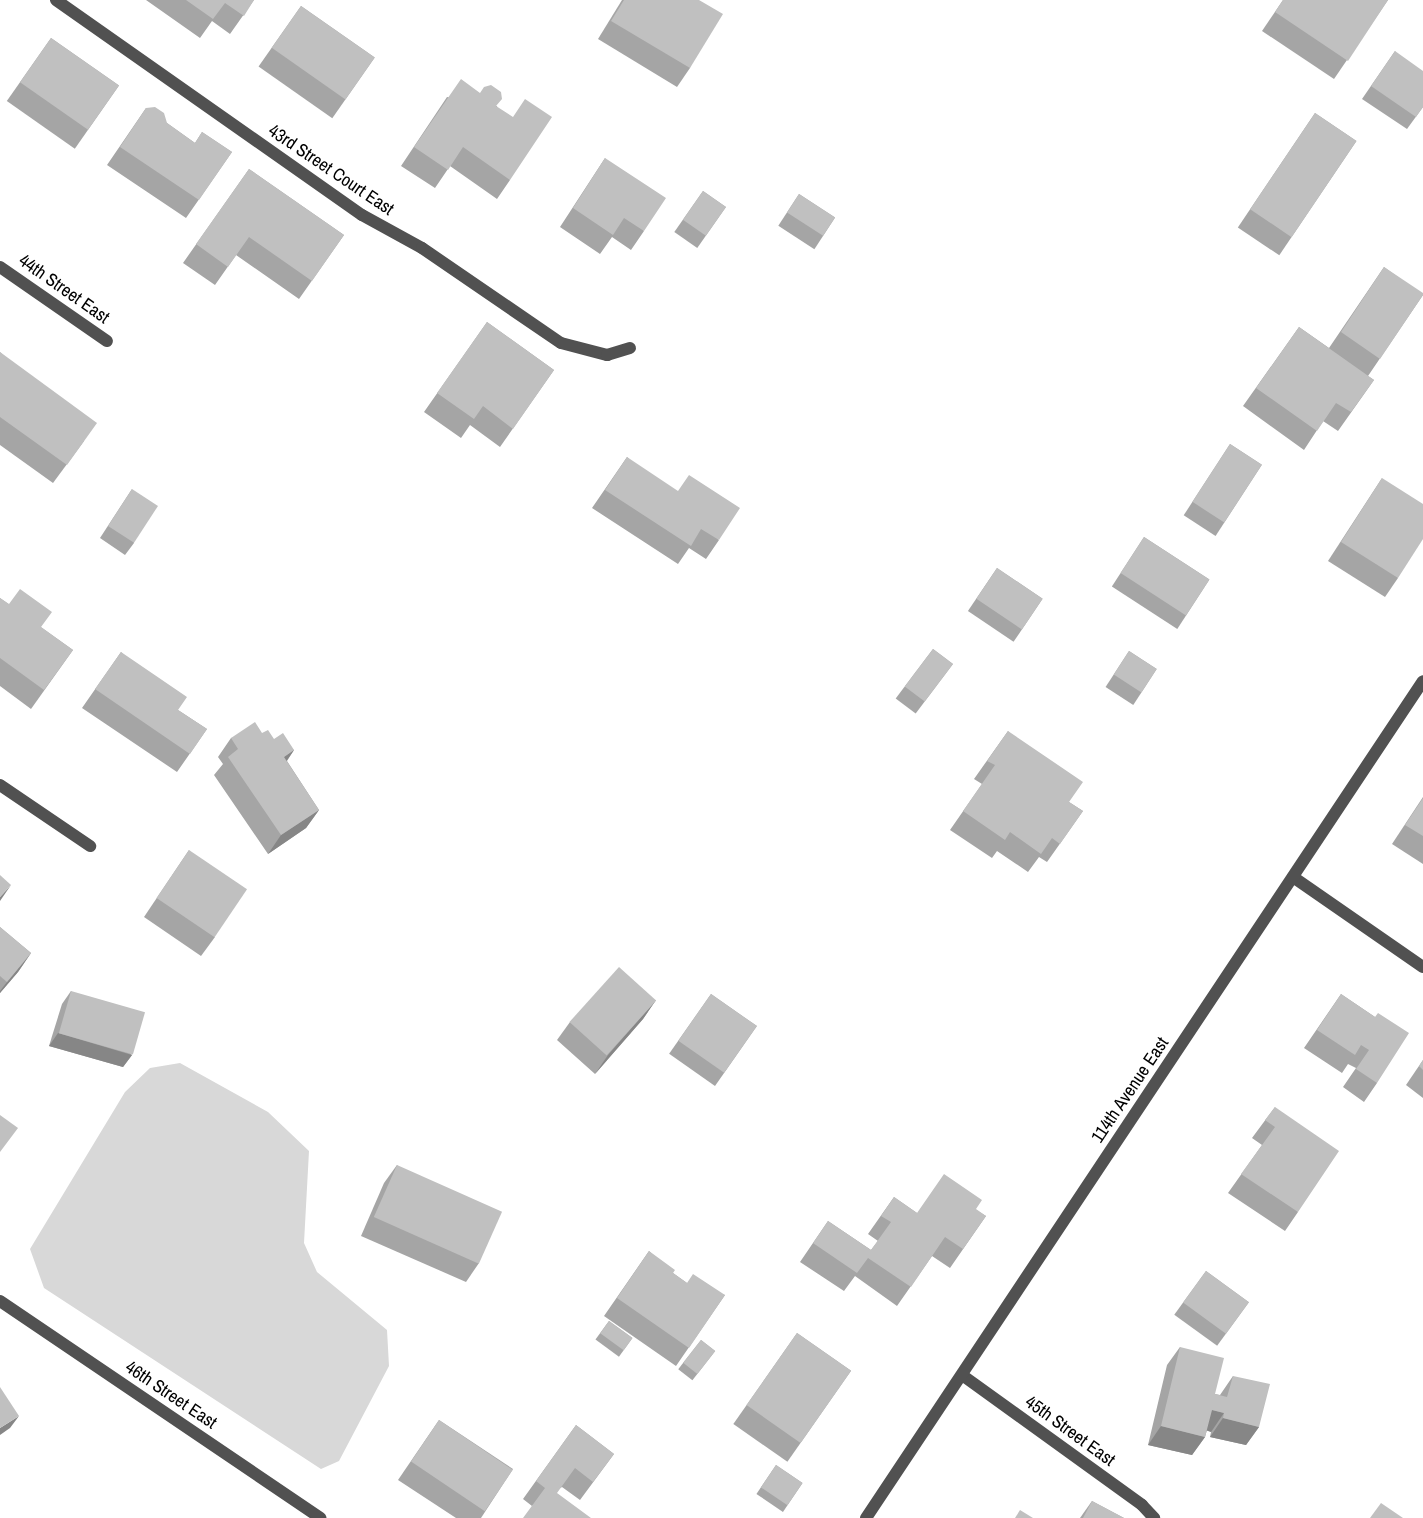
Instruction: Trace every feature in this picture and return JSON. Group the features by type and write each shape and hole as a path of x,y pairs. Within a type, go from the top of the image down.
{"street":[{"name":"43rd Street Court East","path":"56,0 362,215 422,248 561,343 607,355 630,348"},
{"name":"44th Street East","path":"0,267 107,341"},
{"name":"114th Avenue East","path":"866,1518 1423,681"},
{"path":"0,785 90,846"},
{"path":"1293,877 1423,967"},
{"name":"46th Street East","path":"0,1301 321,1518"},
{"name":"45th Street East","path":"962,1375 1142,1505 1154,1518"}],"shaded area":[{"path":"180,1063 268,1112 309,1151 304,1243 317,1272 387,1330 389,1366 339,1461 321,1469 44,1288 30,1249 125,1092 150,1068"}],"building":[{"path":"186,0 254,0 244,16 225,3 213,19"},
{"path":"624,0 699,0 723,14 690,68 611,21"},
{"path":"1283,0 1388,0 1348,61 1275,12"},
{"path":"301,6 375,58 345,99 272,48"},
{"path":"51,38 119,86 88,130 20,82"},
{"path":"1395,51 1423,71 1423,107 1416,117 1371,86"},
{"path":"461,79 480,93 484,87 491,85 501,92 502,99 496,106 513,117 525,99 552,117 510,180 463,147 448,170 414,147"},
{"path":"155,107 164,113 167,123 195,143 202,132 232,152 199,200 120,147 146,108"},
{"path":"1315,113 1356,141 1292,237 1250,209"},
{"path":"605,158 666,198 644,231 624,218 613,235 573,208"},
{"path":"249,169 344,235 312,281 249,237 228,267 196,244"},
{"path":"703,191 726,207 706,236 683,220"},
{"path":"799,194 835,217 823,236 787,212"},
{"path":"1384,267 1423,295 1380,359 1341,332"},
{"path":"487,322 554,370 513,429 483,406 474,419 437,393"},
{"path":"1299,327 1374,380 1351,412 1336,403 1317,431 1256,388"},
{"path":"0,352 97,423 67,465 0,417"},
{"path":"1230,444 1262,465 1224,523 1192,502"},
{"path":"627,457 678,491 689,475 740,508 719,540 701,529 691,546 605,490"},
{"path":"1382,478 1423,504 1423,539 1398,578 1341,542"},
{"path":"132,489 158,506 134,543 108,526"},
{"path":"1144,537 1209,579 1186,616 1121,573"},
{"path":"997,568 1043,599 1022,629 976,599"},
{"path":"20,589 52,612 41,627 73,650 44,690 0,658 0,598 9,604"},
{"path":"933,649 953,664 925,702 905,687"},
{"path":"1129,651 1157,669 1141,692 1114,674"},
{"path":"121,652 187,697 178,710 207,729 190,754 95,689"},
{"path":"255,722 262,733 268,730 274,739 283,733 294,750 284,757 319,810 281,835 228,757 238,749 231,738"},
{"path":"1008,731 1083,782 1069,802 1083,811 1060,844 1052,838 1041,854 1010,832 1005,840 963,811 995,765 987,761"},
{"path":"1423,798 1423,836 1405,825"},
{"path":"189,850 247,889 215,937 157,898"},
{"path":"0,875 11,885 0,897"},
{"path":"0,927 31,953 7,982 0,976"},
{"path":"619,967 656,1000 607,1055 569,1022"},
{"path":"71,991 145,1012 133,1055 59,1033"},
{"path":"711,994 757,1026 724,1073 678,1041"},
{"path":"1341,994 1375,1017 1378,1013 1409,1033 1377,1083 1356,1069 1369,1050 1361,1045 1355,1055 1317,1030"},
{"path":"1275,1107 1339,1151 1298,1212 1241,1174 1275,1127 1265,1120"},
{"path":"0,1115 18,1128 0,1152"},
{"path":"397,1165 502,1212 479,1264 374,1217"},
{"path":"944,1174 982,1200 976,1209 986,1216 963,1249 945,1237 911,1287 868,1258 857,1273 813,1243 828,1221 871,1250 891,1222 881,1216 894,1197 917,1213"},
{"path":"649,1251 675,1270 673,1273 687,1283 693,1274 725,1295 689,1348 617,1298"},
{"path":"1206,1271 1249,1302 1226,1334 1183,1303"},
{"path":"609,1321 632,1338 624,1350 600,1333"},
{"path":"797,1333 851,1371 801,1443 747,1405"},
{"path":"701,1340 715,1351 697,1374 683,1363"},
{"path":"1180,1347 1224,1358 1215,1394 1227,1397 1233,1376 1270,1384 1259,1427 1223,1418 1224,1413 1212,1410 1205,1437 1161,1426"},
{"path":"0,1387 19,1416 0,1428"},
{"path":"439,1420 513,1470 485,1511 411,1461"},
{"path":"576,1425 614,1454 593,1482 575,1468 557,1493 591,1518 523,1518 545,1488 536,1481"},
{"path":"776,1465 803,1483 787,1505 761,1487"},
{"path":"1092,1501 1124,1518 1083,1518"},
{"path":"1381,1503 1403,1518 1370,1518"},
{"path":"1020,1510 1033,1518 1015,1518"}]}
